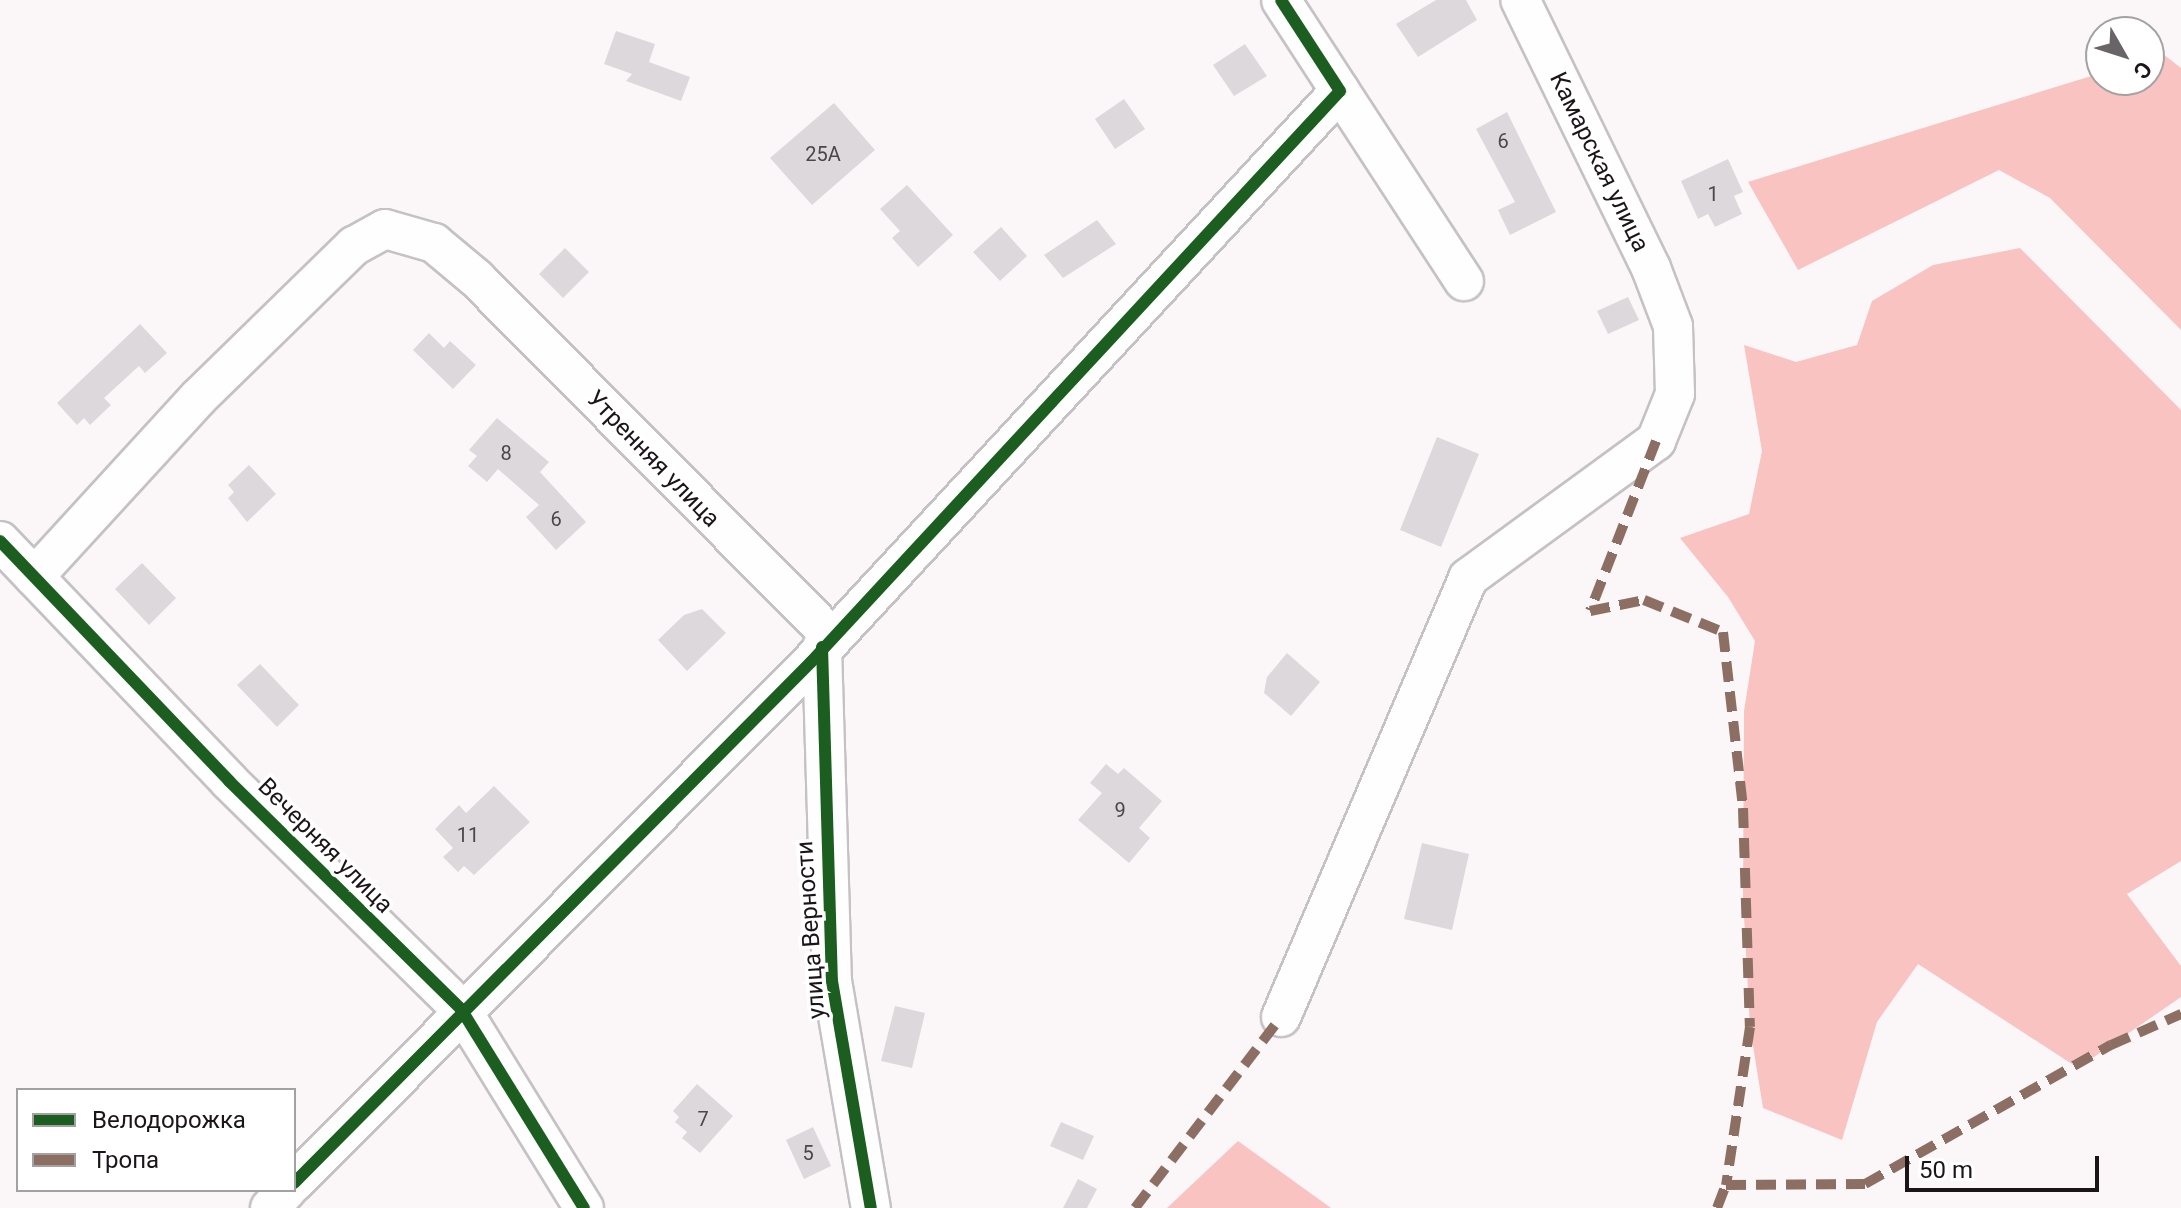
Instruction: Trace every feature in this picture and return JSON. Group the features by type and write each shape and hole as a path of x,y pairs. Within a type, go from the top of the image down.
{"street":[{"path":"1281,0 1464,281"},
{"name":"Камарская улица","path":"1281,1017 1468,578 1656,441 1675,394 1673,326 1651,268 1520,0"},
{"path":"296,1181 461,1009 826,642 1340,91"},
{"name":"Утренняя улица","path":"34,577 198,398 354,246 385,229 434,243 477,279 826,642"},
{"name":"Вечерняя улица","path":"0,541 229,781 461,1009 584,1208"},
{"name":"улица Верности","path":"826,642 832,981 871,1208"},
{"path":"270,1208 285,1192"}],"shaded area":[{"path":"2165,56 2181,68 2181,330 2050,198 1999,170 1798,270 1748,182 2085,78 2085,96 2165,96"},
{"path":"2020,248 2181,410 2181,861 2127,894 2181,966 2181,997 2078,1068 1918,964 1877,1022 1842,1140 1763,1108 1750,1027 1743,898 1744,711 1755,641 1728,597 1680,538 1749,514 1762,451 1744,345 1796,362 1857,345 1872,301 1933,265"},
{"path":"1238,1141 1331,1208 1167,1208"}],"building":[{"path":"1436,0 1466,0 1477,20 1418,57 1396,24"},
{"path":"616,31 655,44 649,62 690,77 681,101 626,81 632,74 604,64"},
{"path":"1245,44 1267,76 1234,96 1213,65"},
{"path":"1124,99 1145,129 1115,149 1095,119"},
{"path":"834,103 875,150 812,205 770,158"},
{"path":"1507,112 1556,212 1510,235 1498,210 1515,202 1476,129"},
{"path":"1728,159 1743,192 1734,196 1742,214 1715,227 1708,214 1698,219 1681,181"},
{"path":"907,185 953,235 918,267 892,238 900,231 880,209"},
{"path":"1097,220 1116,244 1063,278 1044,255"},
{"path":"1001,227 1027,256 1000,281 973,252"},
{"path":"565,248 589,272 563,298 539,274"},
{"path":"1628,297 1639,320 1608,334 1597,311"},
{"path":"140,324 167,353 145,373 139,366 104,398 111,405 90,425 84,418 77,425 57,403"},
{"path":"429,333 444,348 450,341 476,365 453,389 413,350"},
{"path":"497,418 549,462 540,472 586,522 556,550 526,517 539,505 498,469 487,482 468,466 477,456 469,450"},
{"path":"1437,437 1479,454 1441,547 1400,530"},
{"path":"249,465 276,494 247,522 228,498 234,492 228,485"},
{"path":"142,563 176,598 149,625 115,589"},
{"path":"702,609 726,633 687,671 658,640 684,615"},
{"path":"1287,653 1320,682 1291,716 1264,693 1267,677"},
{"path":"260,664 299,705 277,727 237,685"},
{"path":"1106,764 1118,774 1124,768 1162,801 1139,828 1150,838 1129,863 1078,820 1102,793 1090,783"},
{"path":"494,786 530,822 474,875 464,866 458,872 443,857 453,848 435,829 459,805 466,813"},
{"path":"1422,843 1469,854 1452,930 1404,919"},
{"path":"895,1006 925,1013 912,1068 881,1061"},
{"path":"697,1084 733,1116 700,1153 682,1138 687,1132 675,1122 679,1117 673,1111"},
{"path":"1061,1122 1094,1136 1083,1160 1050,1146"},
{"path":"813,1127 831,1166 804,1179 786,1140"},
{"path":"1078,1179 1097,1189 1087,1208 1063,1208"}],"marked path":[{"path":"1656,441 1590,611 1644,600 1723,632 1743,808 1750,1027 1726,1185 1865,1184 2111,1045 2181,1014"},
{"path":"1135,1208 1281,1017"},
{"path":"1717,1208 1726,1185"}],"cycle path":[{"path":"296,1181 811,662 1340,91 1281,0"},
{"path":"0,541 229,781 461,1009 584,1208"},
{"path":"822,647 832,981 871,1208"}]}
